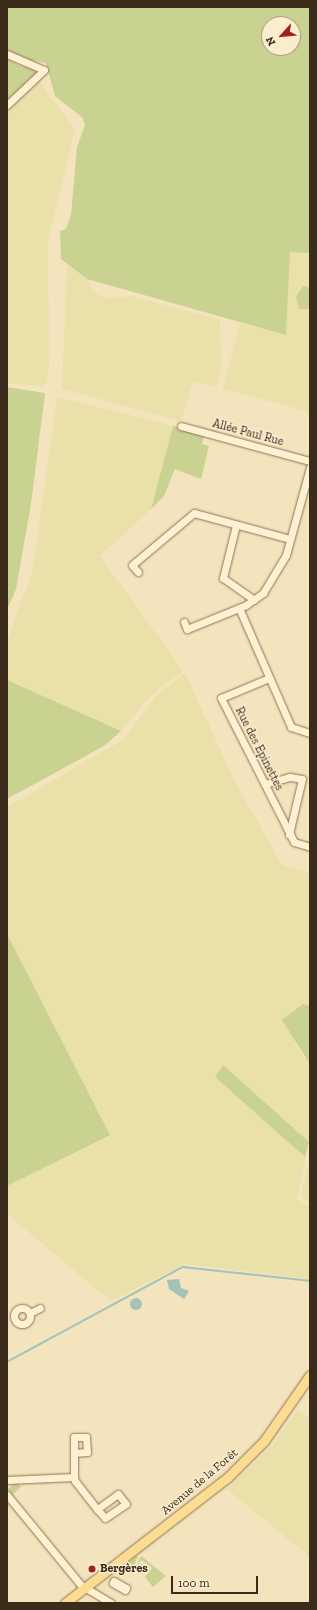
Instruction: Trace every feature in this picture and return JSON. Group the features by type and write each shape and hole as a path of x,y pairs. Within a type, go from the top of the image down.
{"main road":[{"name":"Avenue de la Forêt","path":"83,1586 212,1491 250,1456 279,1422 310,1375"},
{"path":"57,1603 83,1586"},
{"path":"65,1603 83,1586"}],"street":[{"path":"7,54 18,61 39,65 44,70 7,105"},
{"name":"Allée Paul Rue","path":"181,426 310,461"},
{"path":"184,622 187,629 239,608 263,593 286,555 310,467"},
{"path":"138,572 132,566 194,513 290,539"},
{"path":"236,525 223,578 254,600"},
{"path":"239,608 291,727 310,733"},
{"name":"Rue des Epinettes","path":"270,678 221,698 289,834 294,842 310,847"},
{"path":"265,784 290,777 302,779 289,834"},
{"path":"7,1323 14,1319 20,1308 30,1313"},
{"path":"30,1313 40,1308"},
{"path":"14,1319 23,1324 29,1321 30,1313"},
{"path":"74,1453 74,1477 98,1509"},
{"path":"7,1480 74,1477"},
{"path":"7,1495 83,1586 111,1603"}],"shaded area":[{"path":"38,80 75,129 48,240 49,367 47,383 42,386 7,383 7,107"},
{"path":"290,252 310,253 310,287 303,286 299,309 310,309 310,412 223,389 240,323 286,335"},
{"path":"67,265 87,279 94,293 109,299 131,296 220,320 221,368 217,387 193,382 181,421 62,389"},
{"path":"57,397 173,426 151,509 100,556 183,671 151,695 121,731 7,680 7,641 33,570"},
{"path":"185,673 234,780 282,865 310,873 310,1006 303,1004 295,1045 310,1064 309,1142 223,1065 215,1077 305,1157 297,1199 310,1208 310,1279 185,1264 111,1301 7,1214 7,1186 110,1135 7,934 7,807 123,740 156,696"},
{"path":"310,1160 310,1204 302,1196 302,1190"},
{"path":"298,1409 310,1418 310,1557 227,1489 272,1446"}],"green space":[{"path":"7,7 310,7 310,253 290,252 286,335 87,279 61,259 60,231 66,229 71,215 77,147 85,125 82,117 55,96 46,63 14,57 7,50"},
{"path":"7,59 20,66 33,68 36,73 7,100"},
{"path":"303,286 310,287 310,309 299,309 296,297"},
{"path":"7,387 45,393 31,504 16,589 7,610"},
{"path":"173,426 204,435 202,444 209,446 201,479 175,469 164,496 151,509"},
{"path":"7,680 121,731 104,746 7,799"},
{"path":"7,934 110,1135 7,1186"},
{"path":"303,1004 310,1006 310,1064 282,1020"},
{"path":"223,1065 309,1142 305,1157 215,1077"},
{"path":"16,1482 21,1487 12,1495 8,1489"},
{"path":"138,1555 134,1566 129,1567 125,1573 120,1569"},
{"path":"141,1556 166,1576 153,1587 145,1577 152,1568 142,1560 137,1565"}],"water":[{"path":"179,1279 181,1288 189,1291 184,1299 169,1289 167,1280"},
{"path":"138,1298 141,1299 141,1309 134,1310 131,1309 130,1302 131,1299"}],"waterway":[{"path":"7,1362 183,1267 310,1281"}],"place":[{"name":"Bergères","path":"92,1569"}]}
